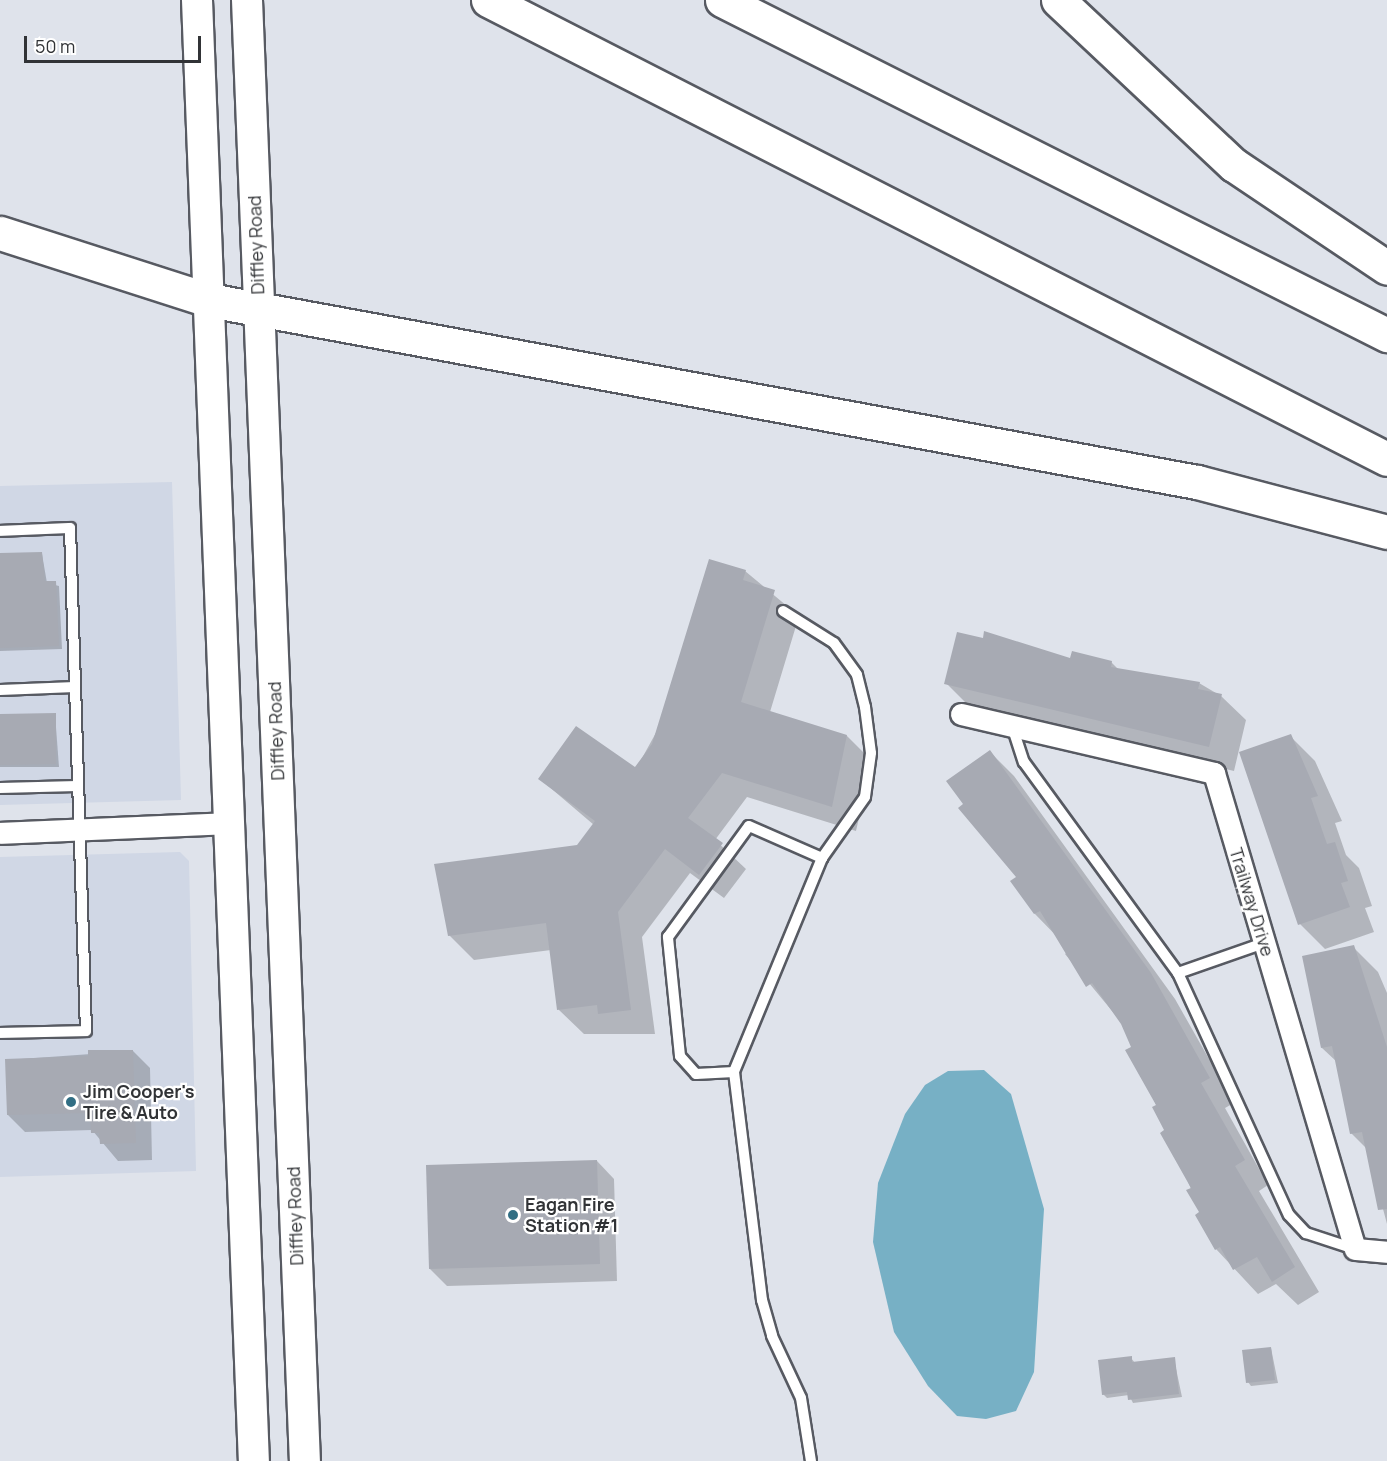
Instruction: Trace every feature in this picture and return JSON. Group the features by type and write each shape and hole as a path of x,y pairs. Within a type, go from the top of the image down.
{"highway":[{"path":"488,0 1387,459"},
{"path":"722,0 1387,335"},
{"path":"1058,0 1234,165 1387,268"},
{"path":"0,233 209,300 1197,482 1387,532"}],"main road":[{"path":"197,0 232,823 254,1461"},
{"name":"Diffley Road","path":"247,0 305,1461"}],"street":[{"name":"Trailway Drive","path":"961,714 1214,773 1355,1249"},
{"path":"0,833 232,823"},
{"path":"1355,1249 1387,1252"}],"lane":[{"path":"0,531 70,528 86,1031 0,1034"},
{"path":"783,611 834,644 857,675 865,707 871,753 865,797 822,858 734,1072 762,1300 772,1336 801,1398 811,1461"},
{"path":"0,690 75,687"},
{"path":"1012,726 1024,762 1178,974 1288,1215 1306,1233 1355,1249"},
{"path":"0,788 77,786"},
{"path":"734,1072 696,1074 681,1056 668,937 749,825 822,858"},
{"path":"1178,974 1264,943"}],"shaded area":[{"path":"172,482 181,800 0,805 0,486"},
{"path":"180,852 189,861 196,1171 0,1177 0,857"}],"water":[{"path":"984,1070 1011,1094 1044,1209 1034,1372 1016,1411 986,1419 957,1416 928,1386 894,1332 873,1242 878,1183 905,1114 925,1085 948,1071"}],"building":[{"path":"42,552 45,581 56,581 59,646 0,648 0,553"},
{"path":"709,559 746,570 743,580 775,590 741,702 847,735 832,807 722,773 688,818 723,843 699,875 665,849 618,912 631,1010 598,1014 597,1005 557,1010 546,923 448,936 434,864 577,845 595,821 538,779 576,726 635,767 652,744"},
{"path":"984,631 1070,658 1072,651 1112,661 1111,667 1200,682 1198,689 1222,694 1209,747 944,684 957,632 983,638"},
{"path":"56,713 56,764 0,765 0,714"},
{"path":"1291,734 1318,796 1311,798 1327,844 1335,842 1348,881 1341,883 1350,907 1298,925 1239,752"},
{"path":"990,750 1151,973 1210,1078 1201,1083 1245,1160 1235,1166 1295,1267 1272,1282 1257,1257 1233,1270 1220,1247 1215,1250 1195,1215 1199,1212 1186,1190 1191,1188 1160,1133 1164,1130 1152,1107 1156,1105 1125,1050 1131,1047 1121,1024 1092,983 1086,987 1040,911 1034,914 1010,881 1016,877 958,808 963,804 946,781"},
{"path":"1354,945 1387,1047 1387,1209 1378,1210 1362,1132 1350,1134 1332,1046 1321,1048 1302,956"},
{"name":"Jim Cooper's Tire & Auto","path":"88,1050 133,1050 136,1143 100,1144 99,1133 91,1133 90,1113 7,1115 5,1059 88,1056"},
{"name":"Eagan Fire Station #1","path":"597,1160 600,1264 429,1269 426,1165"},
{"path":"1271,1347 1275,1380 1246,1383 1242,1350"},
{"path":"1132,1356 1132,1362 1175,1357 1179,1394 1128,1400 1127,1392 1102,1395 1098,1360"}],"place":[{"name":"Jim Cooper's Tire & Auto","path":"71,1102"},
{"name":"Eagan Fire Station #1","path":"513,1215"}]}
